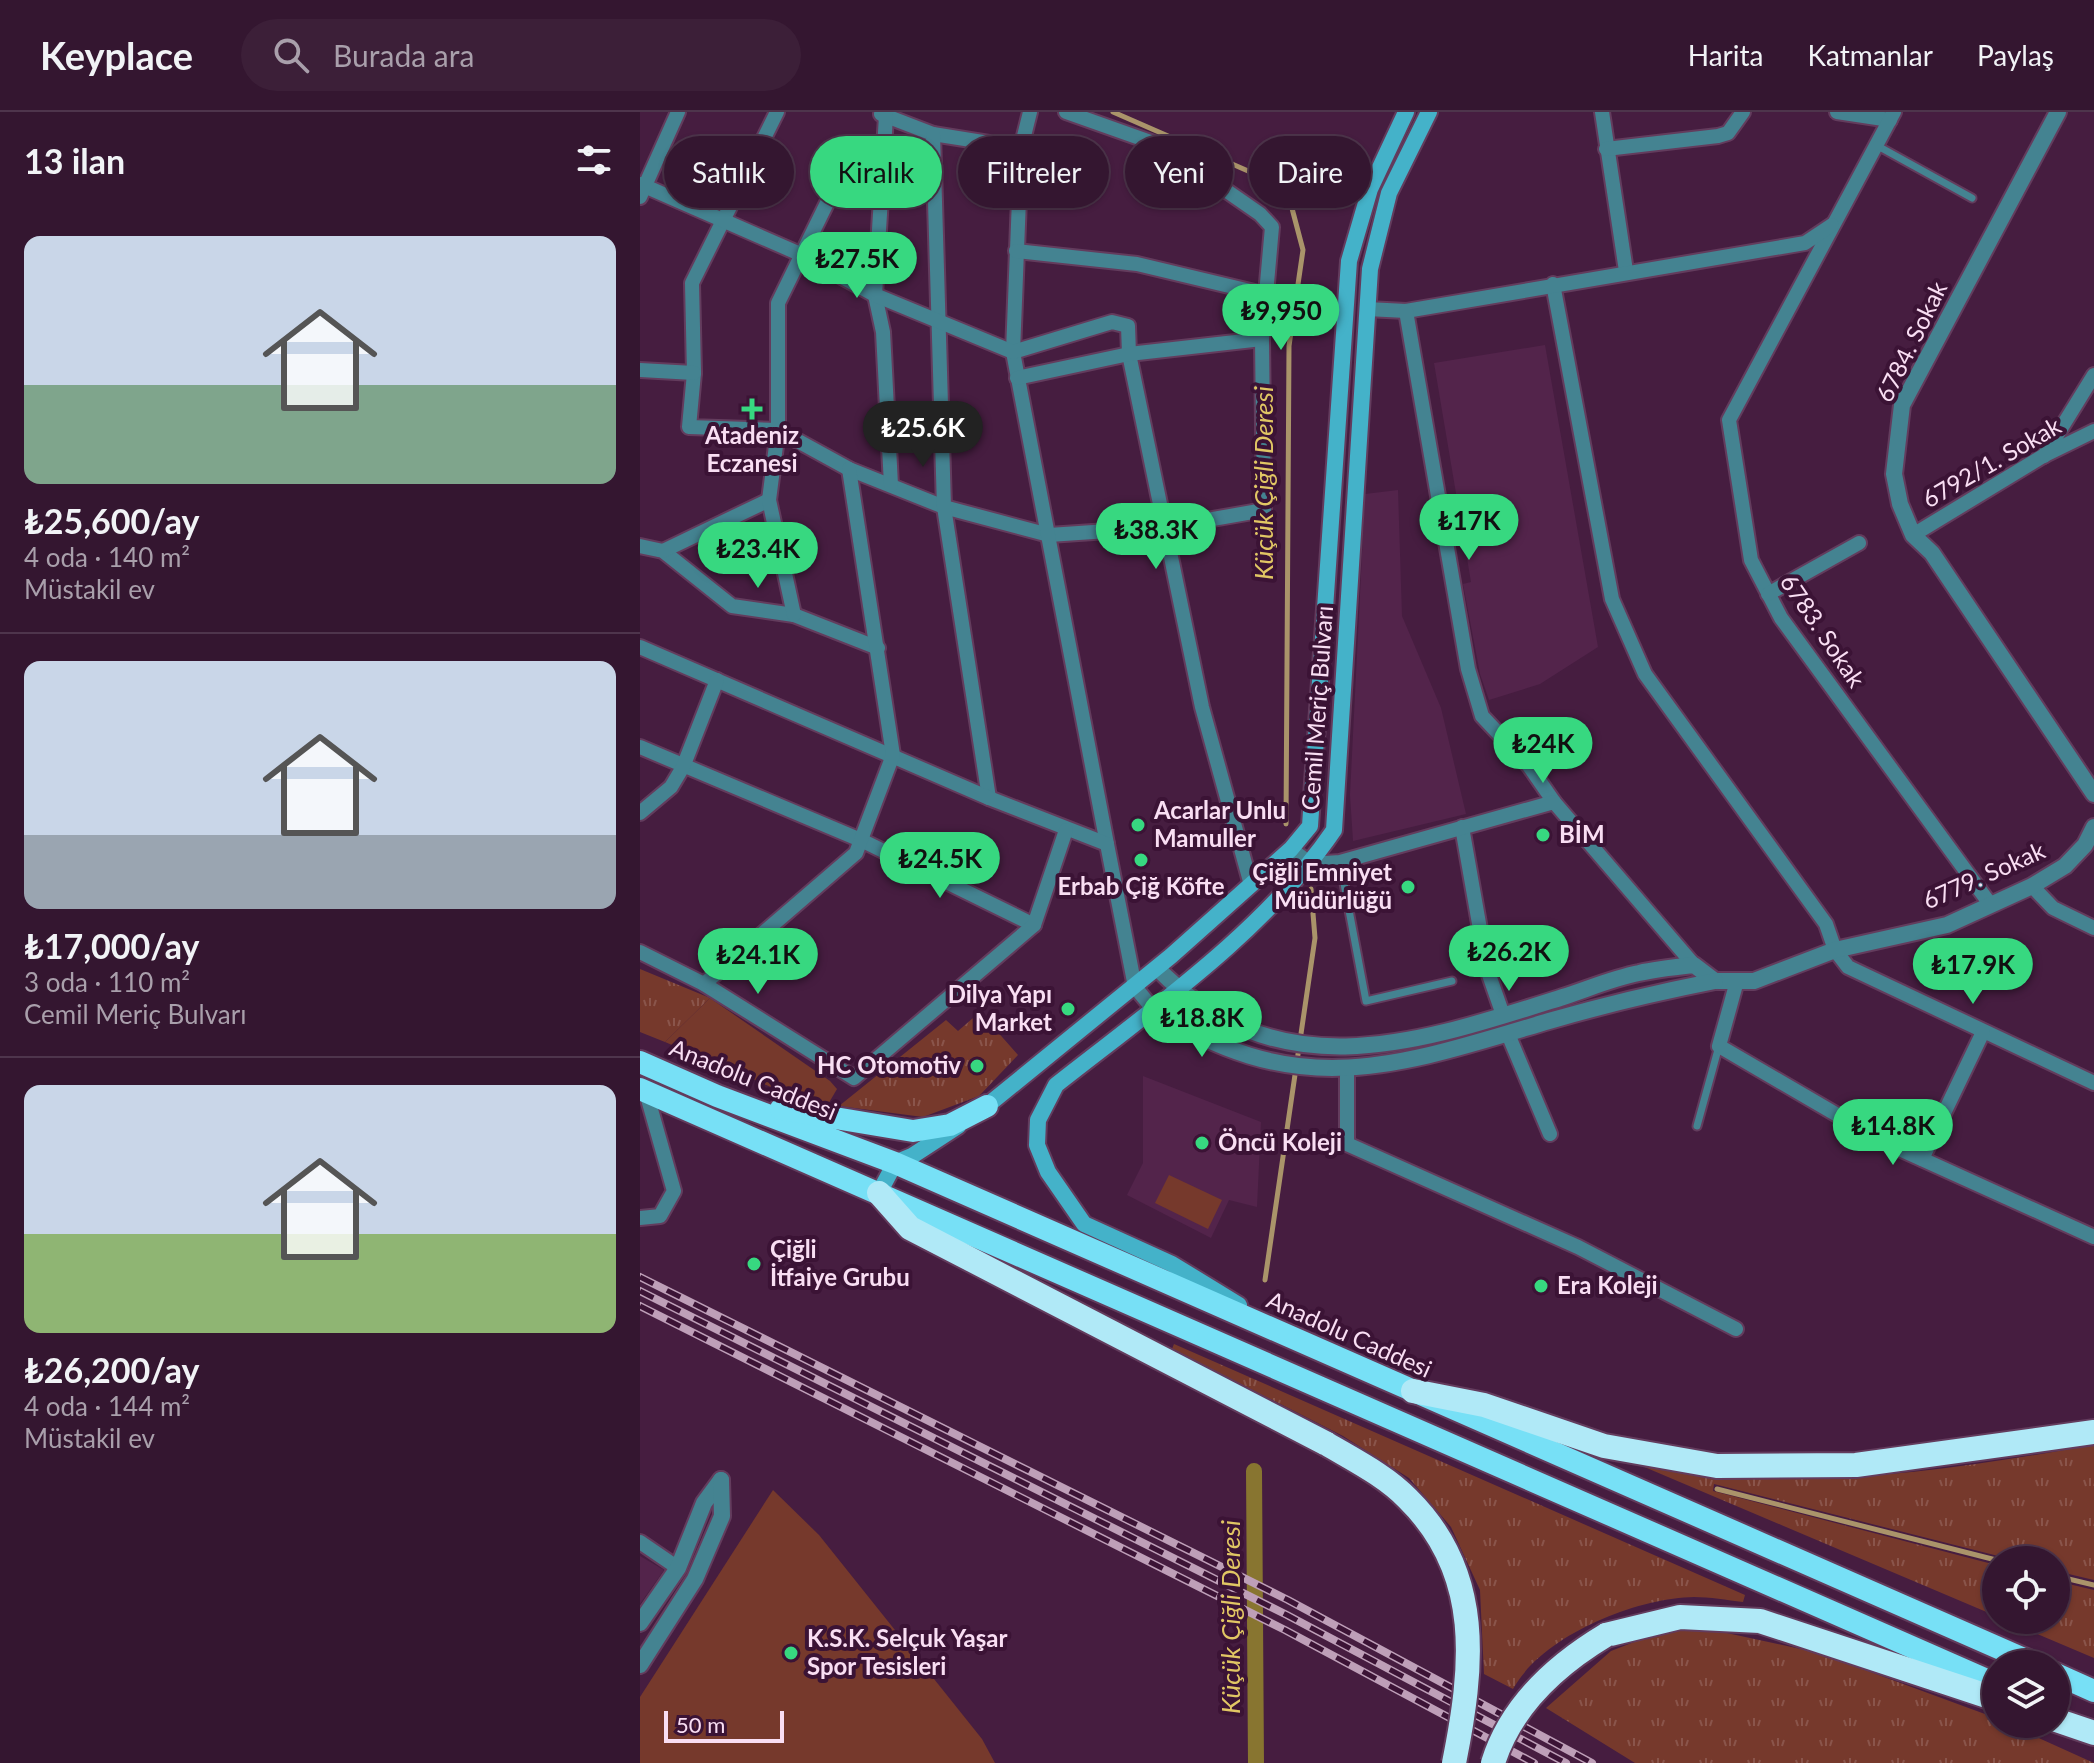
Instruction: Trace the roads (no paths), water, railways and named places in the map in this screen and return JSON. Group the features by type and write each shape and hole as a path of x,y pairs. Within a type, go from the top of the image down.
{"highway":[{"name":"Anadolu Caddesi","path":"640,1062 717,1096 895,1163 2003,1650"},
{"path":"643,1090 1982,1678"},
{"path":"717,1096 913,1131 950,1125 987,1106"},
{"path":"879,1193 910,1228 1327,1444 1407,1498 1430,1526 1458,1582 1469,1629 1469,1674 1454,1763"},
{"path":"1413,1391 1484,1405 1604,1446 1717,1466 1856,1465 2094,1432"},
{"path":"1493,1763 1518,1713 1545,1678 1574,1654 1606,1635 1680,1617 1760,1621 1982,1694"},
{"path":"2070,1680 2094,1691"},
{"path":"2070,1718 2094,1731"},
{"path":"2070,1724 2094,1731"}],"main road":[{"name":"Cemil Meriç Bulvarı","path":"895,1163 912,1156 987,1106 1135,987 1291,849 1310,826 1317,761 1349,261 1370,189 1406,112"},
{"name":"Cemil Meriç Bulvarı","path":"1295,1339 1172,1264 1084,1224 1048,1172 1037,1145 1038,1120 1056,1085 1245,931 1311,864 1334,830 1370,269 1389,193 1429,112"},
{"path":"879,1193 895,1163"}],"street":[{"path":"678,112 642,189 800,254 875,295 1013,352 1112,322 1128,326 1129,354 1202,707 1251,885"},
{"path":"777,112 692,283 694,373 689,427 778,430 849,469 944,507 1049,535 1167,527 1264,510 1262,339 1272,227 1260,214 1162,146 1066,112"},
{"path":"1024,136 1030,112"},
{"path":"1602,112 1626,271"},
{"path":"1606,149 1718,136 1728,133 1743,112"},
{"path":"1837,112 1892,116"},
{"name":"6784. Sokak","path":"2058,112 1902,405 1894,474 1900,504 1913,535 1932,553 2094,794"},
{"path":"891,485 883,332 875,295 882,114 933,134 958,138"},
{"name":"6783. Sokak","path":"1892,116 1729,420 1751,560 1768,594 1781,618 1990,904"},
{"path":"933,134 936,319 944,507 989,798"},
{"path":"794,615 769,500 778,430 778,303 823,208"},
{"path":"1018,208 1013,352 1017,378 1135,987 1153,1009"},
{"path":"1367,309 1406,311 1626,271 1805,243 1836,222"},
{"path":"1016,251 1137,264 1267,295"},
{"path":"1553,284 1612,599 1645,674 1826,924 1835,950 1848,967 2094,1083"},
{"path":"1406,311 1468,669 1482,716 1529,766 1554,802 1694,965 1715,981"},
{"path":"1017,378 1129,354 1262,339"},
{"path":"640,370 694,373"},
{"path":"2043,456 2094,375"},
{"name":"6792/1. Sokak","path":"1913,535 2043,456 2094,431"},
{"path":"704,984 856,853 893,755 849,469"},
{"path":"663,551 769,500"},
{"path":"1768,594 1859,543"},
{"path":"640,546 663,551 732,606 794,615 878,648"},
{"path":"640,647 989,798 1107,844"},
{"path":"640,813 671,787 683,767 717,680"},
{"path":"640,747 863,841 1034,925"},
{"path":"1291,849 1311,864 1340,862 1554,802"},
{"path":"1462,827 1487,969 1503,1015"},
{"name":"6779. Sokak","path":"1153,1009 1223,1047 1271,1060 1347,1070 1428,1058 1658,993 1715,981 1754,981 1835,950 1947,925 2032,886 2065,866 2085,845 2094,827"},
{"path":"640,952 704,984 854,1078 1034,925 1066,830"},
{"path":"2032,886 2053,908 2094,928"},
{"path":"1157,968 1177,988 1217,1017 1275,1038 1325,1046 1385,1045 1503,1015 1638,973 1694,965"},
{"path":"1737,981 1719,1046 1882,1141 2094,1237"},
{"path":"1922,1159 1983,1032"},
{"path":"1508,1034 1550,1134"},
{"path":"1347,1070 1347,1144 1578,1247 1736,1329"},
{"path":"640,1218 660,1216 674,1191 643,1090"},
{"path":"640,1623 678,1568 704,1503 721,1480 722,1516 695,1579 640,1665"},
{"path":"640,1542 678,1568"}],"lane":[{"path":"1876,145 1972,198"},
{"path":"1340,862 1366,1001 1452,981"},
{"path":"1697,1126 1719,1046"}],"waterway":[{"name":"Küçük Çiğli Deresi","path":"1113,112 1271,181 1289,197 1303,250 1289,346 1286,824"},
{"name":"Küçük Çiğli Deresi","path":"1265,1280 1315,938 1311,889"},
{"name":"Küçük Çiğli Deresi","path":"1254,1471 1256,1763"},
{"path":"1717,1489 1982,1556"},
{"path":"2070,1579 2094,1585"}],"railway":[{"path":"640,1277 1288,1600 1592,1763"},
{"path":"640,1291 1287,1615 1566,1763"},
{"path":"640,1306 1285,1630 1534,1763"}],"place":[{"name":"Atadeniz Eczanesi","path":"752,409"},
{"name":"Acarlar Unlu Mamuller","path":"1138,825"},
{"name":"BİM","path":"1543,835"},
{"name":"Erbab Çiğ Köfte","path":"1141,860"},
{"name":"Çiğli Emniyet Müdürlüğü","path":"1408,887"},
{"name":"Dilya Yapı Market","path":"1068,1009"},
{"name":"HC Otomotiv","path":"977,1066"},
{"name":"Öncü Koleji","path":"1202,1143"},
{"name":"Çiğli İtfaiye Grubu","path":"754,1264"},
{"name":"Era Koleji","path":"1541,1286"},
{"name":"K.S.K. Selçuk Yaşar Spor Tesisleri","path":"791,1653"}]}
